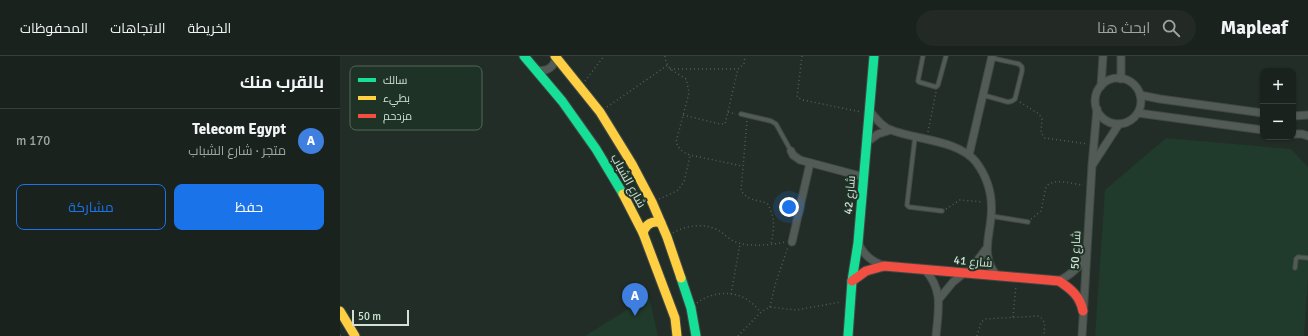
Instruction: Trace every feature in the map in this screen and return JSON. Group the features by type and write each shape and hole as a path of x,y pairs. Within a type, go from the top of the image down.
{"street":[{"name":"شارع الشباب","path":"524,56 562,102 596,149 623,193 643,233 675,318 678,336"},
{"name":"شارع 42","path":"848,336 852,281 858,243 874,56"},
{"path":"1101,86 1110,80 1121,79 1126,80 1135,86 1140,95 1141,104 1138,113 1130,121 1119,124 1108,122 1100,114 1096,104 1097,95 1101,86 1103,56"},
{"path":"1121,56 1121,79"},
{"name":"شارع الشباب","path":"556,57 600,112 632,164 652,202 667,237 691,308 696,336"},
{"path":"537,70 542,71 551,67 556,57"},
{"path":"969,155 992,57"},
{"path":"1140,95 1160,99 1260,112"},
{"name":"شارع 50","path":"1082,336 1092,165 1097,109"},
{"path":"869,112 878,121 891,130 964,151 982,170 987,181 991,203 991,216 986,249 989,264 997,276"},
{"path":"1138,113 1260,130"},
{"path":"1296,116 1308,115"},
{"path":"1092,165 1119,124"},
{"path":"866,142 878,134 891,130"},
{"path":"1296,134 1308,136"},
{"path":"791,150 793,155 800,160 864,177"},
{"path":"792,241 810,163"},
{"path":"643,233 644,229 649,223 658,221 661,223"},
{"name":"شارع 41","path":"858,243 868,258 884,266"},
{"path":"939,299 953,282 966,273 986,249"},
{"path":"1084,311 1082,302 1076,294 1059,281 1083,262 1087,252"},
{"name":"شارع 41","path":"852,281 863,272 884,266 1059,281"},
{"path":"926,270 930,274 936,286 939,299 936,336"},
{"path":"340,311 355,336"},
{"path":"937,327 943,336"}],"lane":[{"path":"923,56 918,81 938,86 946,56"},
{"path":"983,96 1008,102 1015,99 1022,67 1019,64 992,57"},
{"path":"741,114 771,121 776,124 791,150"},
{"path":"915,136 907,205 909,207 942,211"},
{"path":"991,216 1028,222"},
{"path":"1295,268 1296,259 1308,258"}],"path":[{"path":"580,87 604,56"},
{"path":"665,56 670,69 686,79 688,87 688,93 676,142 679,148 683,153 742,166"},
{"path":"683,115 724,124 738,69 744,64 745,56"},
{"path":"802,56 797,97 803,100 869,112"},
{"path":"600,112 668,65"},
{"path":"670,69 738,69"},
{"path":"926,139 938,86"},
{"path":"1015,99 1039,114 1042,118 1041,133 1045,138 1094,145"},
{"path":"728,112 741,114"},
{"path":"747,116 741,190 743,195 750,199 767,203 772,212 774,225 771,245"},
{"path":"652,202 677,191 684,182 690,155"},
{"path":"1028,222 1041,211 1048,184 1055,182 1091,186"},
{"path":"942,211 960,200 991,203"},
{"path":"667,237 682,228 700,225 717,230 731,240 740,244 771,245 792,241"},
{"path":"770,307 782,263 789,244 792,241"},
{"path":"731,294 740,244"},
{"path":"1013,317 1017,278"},
{"path":"691,308 703,299 710,296 717,294 731,294 748,300 761,312"},
{"path":"738,336 761,312 770,307 796,310 851,300"},
{"path":"977,336 981,322 986,319 1039,316 1044,320 1044,336"}],"shaded area":[{"path":"1166,138 1291,149 1308,167 1308,279 1304,336 1095,336 1105,190"},
{"path":"649,296 658,336 585,336"}],"traffic: fast":[{"path":"524,56 562,101 596,149 623,194"},
{"path":"848,336 852,281 858,243 874,56"},
{"path":"681,278 691,308 696,336"}],"traffic: slow":[{"path":"555,56 600,112 632,164 652,202 667,237 681,278"},
{"path":"623,194 643,233 675,318 677,336"},
{"path":"643,233 646,227 652,222 661,223"},
{"path":"340,311 355,336"}],"traffic: jam":[{"path":"852,281 866,271 884,266 1059,281 1074,293 1080,301 1083,311"}],"place":[{"name":"Telecom Egypt","path":"635,316"}]}
